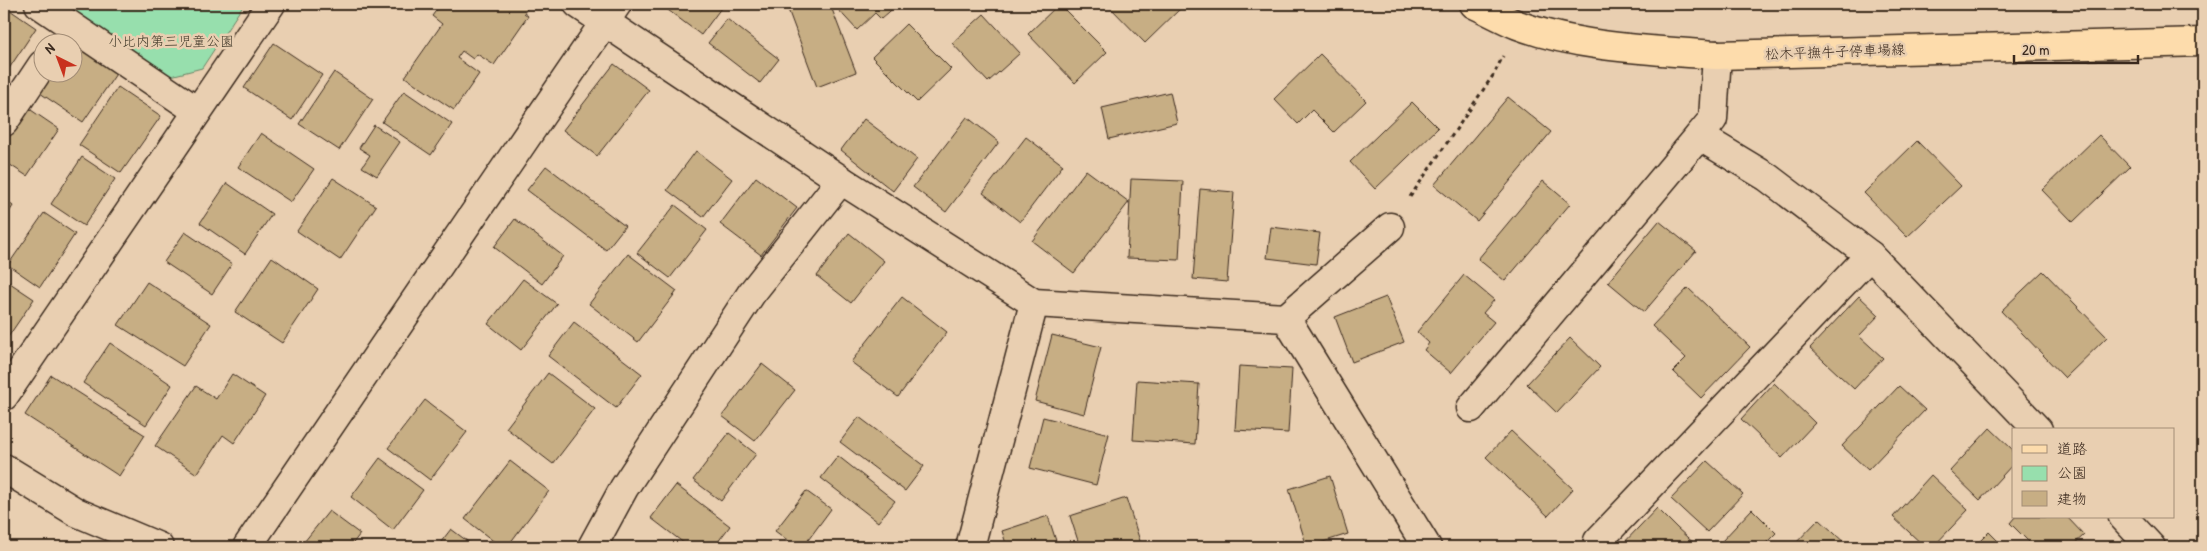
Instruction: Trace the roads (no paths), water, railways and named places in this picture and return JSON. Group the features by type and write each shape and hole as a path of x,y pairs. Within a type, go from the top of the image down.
{"main road":[{"name":"松木平撫牛子停車場線","path":"1474,4 1519,25 1576,39 1640,49 1718,55 2203,42"}],"street":[{"path":"39,4 62,32"},
{"path":"4,396 271,4"},
{"path":"578,4 611,13 841,180 1034,303 1286,318 1390,227"},
{"path":"247,547 611,13"},
{"path":"82,44 197,111"},
{"path":"1471,408 1713,119 1718,55"},
{"path":"4,122 32,80"},
{"path":"1699,136 1767,177 1870,255 2036,428"},
{"path":"592,547 624,488 751,294 841,180"},
{"path":"1598,542 1870,255"},
{"path":"970,547 1034,303"},
{"path":"1286,318 1427,547"},
{"path":"4,468 76,512 159,547"},
{"path":"2124,518 2151,547"}],"park label":[{"name":"小比内第三児童公園","path":"171,40"}]}
